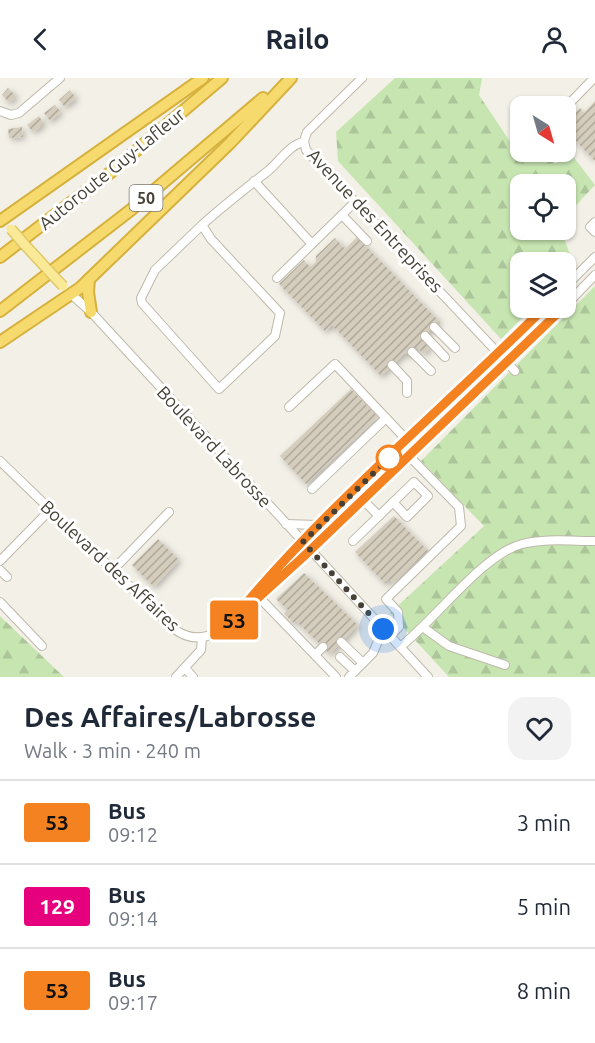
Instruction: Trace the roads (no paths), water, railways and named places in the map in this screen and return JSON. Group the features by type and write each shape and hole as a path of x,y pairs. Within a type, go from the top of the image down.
{"highway":[{"path":"1,219 203,78"},
{"name":"Autoroute Guy-Lafleur","path":"0,257 111,172 222,78"},
{"path":"0,342 72,295 230,143 289,78"},
{"name":"50","path":"0,311 132,209 289,78"},
{"path":"89,279 91,312"}],"main road":[{"name":"Boulevard Labrosse","path":"1,219 72,295"}],"street":[{"path":"0,111 11,115 18,113 60,78"},
{"name":"Avenue des Entreprises","path":"362,78 311,127 304,142 308,152 515,371"},
{"path":"575,96 591,79"},
{"path":"202,225 211,239 280,313 275,336 219,389 142,303 141,298 155,270 232,196 254,181 295,146 304,142"},
{"path":"254,181 312,244"},
{"path":"276,278 355,202"},
{"path":"342,215 367,241"},
{"path":"595,222 590,227 595,232"},
{"path":"576,276 595,257"},
{"name":"Boulevard des Affaires","path":"576,294 595,275"},
{"name":"Boulevard Labrosse","path":"72,295 91,312 428,677"},
{"name":"Boulevard des Affaires","path":"0,461 176,631 188,637 202,638 216,634 229,624 318,525 534,318"},
{"name":"Boulevard des Affaires","path":"257,595 311,550 552,318"},
{"path":"434,327 455,348"},
{"path":"425,336 445,357"},
{"path":"412,352 431,371"},
{"path":"289,407 335,364 406,441 411,455 459,507 461,526 387,598 398,612 399,627 390,636"},
{"path":"392,365 406,381 407,393"},
{"path":"312,489 386,418"},
{"path":"353,541 393,502 414,482 428,496 406,517 393,502"},
{"path":"363,500 379,516"},
{"path":"0,561 50,510"},
{"path":"113,570 169,512"},
{"path":"286,524 318,525"},
{"path":"144,538 151,544"},
{"path":"400,647 424,628 497,554 521,544 545,541 595,541"},
{"path":"0,570 7,577"},
{"path":"257,595 287,621 335,676 343,659 352,674 373,653 383,629"},
{"path":"0,602 42,646"},
{"path":"424,628 449,646 505,665"},
{"path":"176,677 201,650 202,638"},
{"path":"341,642 363,663"},
{"path":"315,655 323,647"},
{"path":"185,668 193,677"}]}
